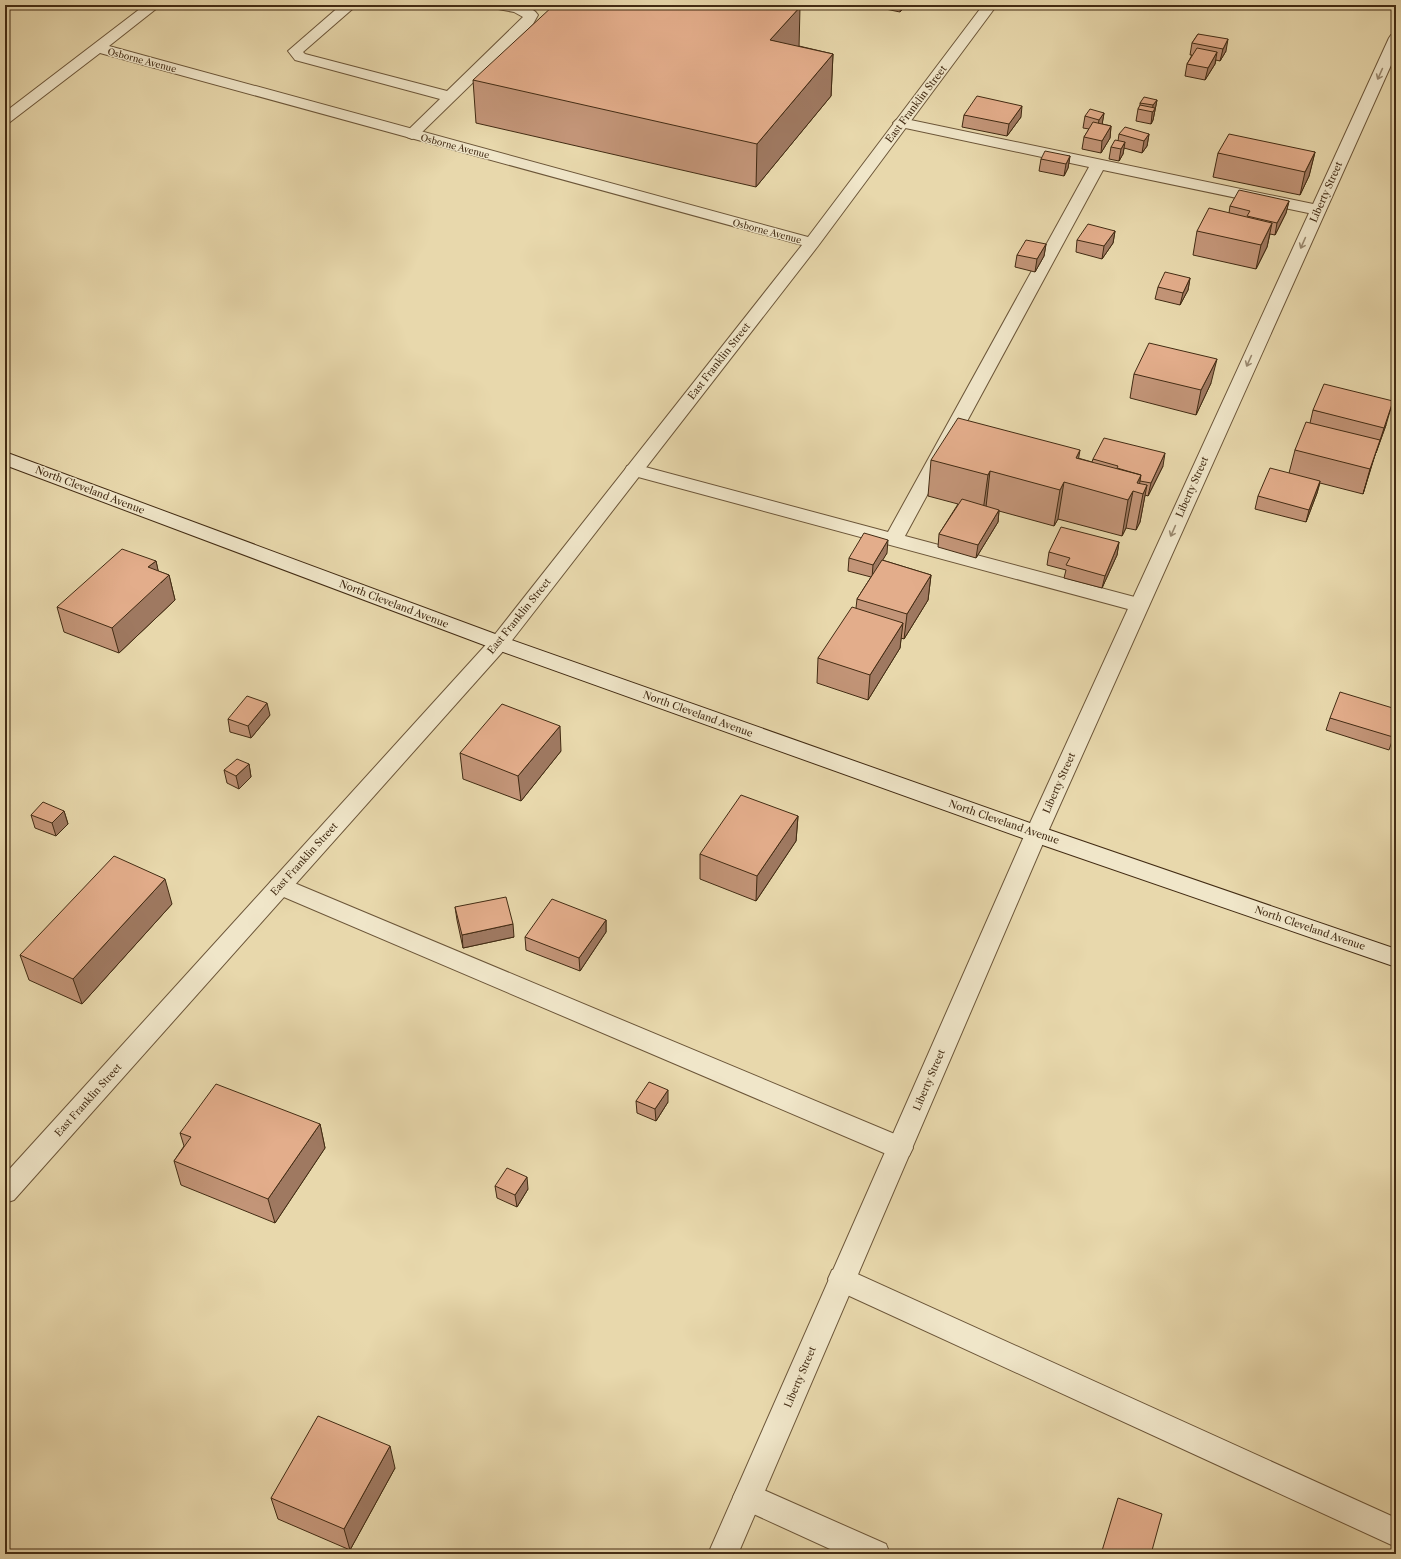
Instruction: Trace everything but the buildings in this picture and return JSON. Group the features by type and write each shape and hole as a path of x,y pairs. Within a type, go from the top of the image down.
{"street":[{"path":"5,118 154,5"},
{"path":"350,5 303,42 295,51 300,57 451,96"},
{"path":"412,134 528,21 530,15 518,9 498,5"},
{"name":"East Franklin Street","path":"5,1192 499,643 812,243 990,5"},
{"name":"Liberty Street","path":"723,1554 1036,834 1396,38"},
{"name":"Osborne Avenue","path":"98,48 812,243"},
{"path":"901,123 1318,210"},
{"path":"894,538 1098,164"},
{"name":"North Cleveland Avenue","path":"5,458 499,643 1036,834 1396,958"},
{"path":"634,470 1139,604"},
{"path":"280,886 900,1148"},
{"path":"842,1279 1396,1533"},
{"path":"748,1497 875,1554"}]}
